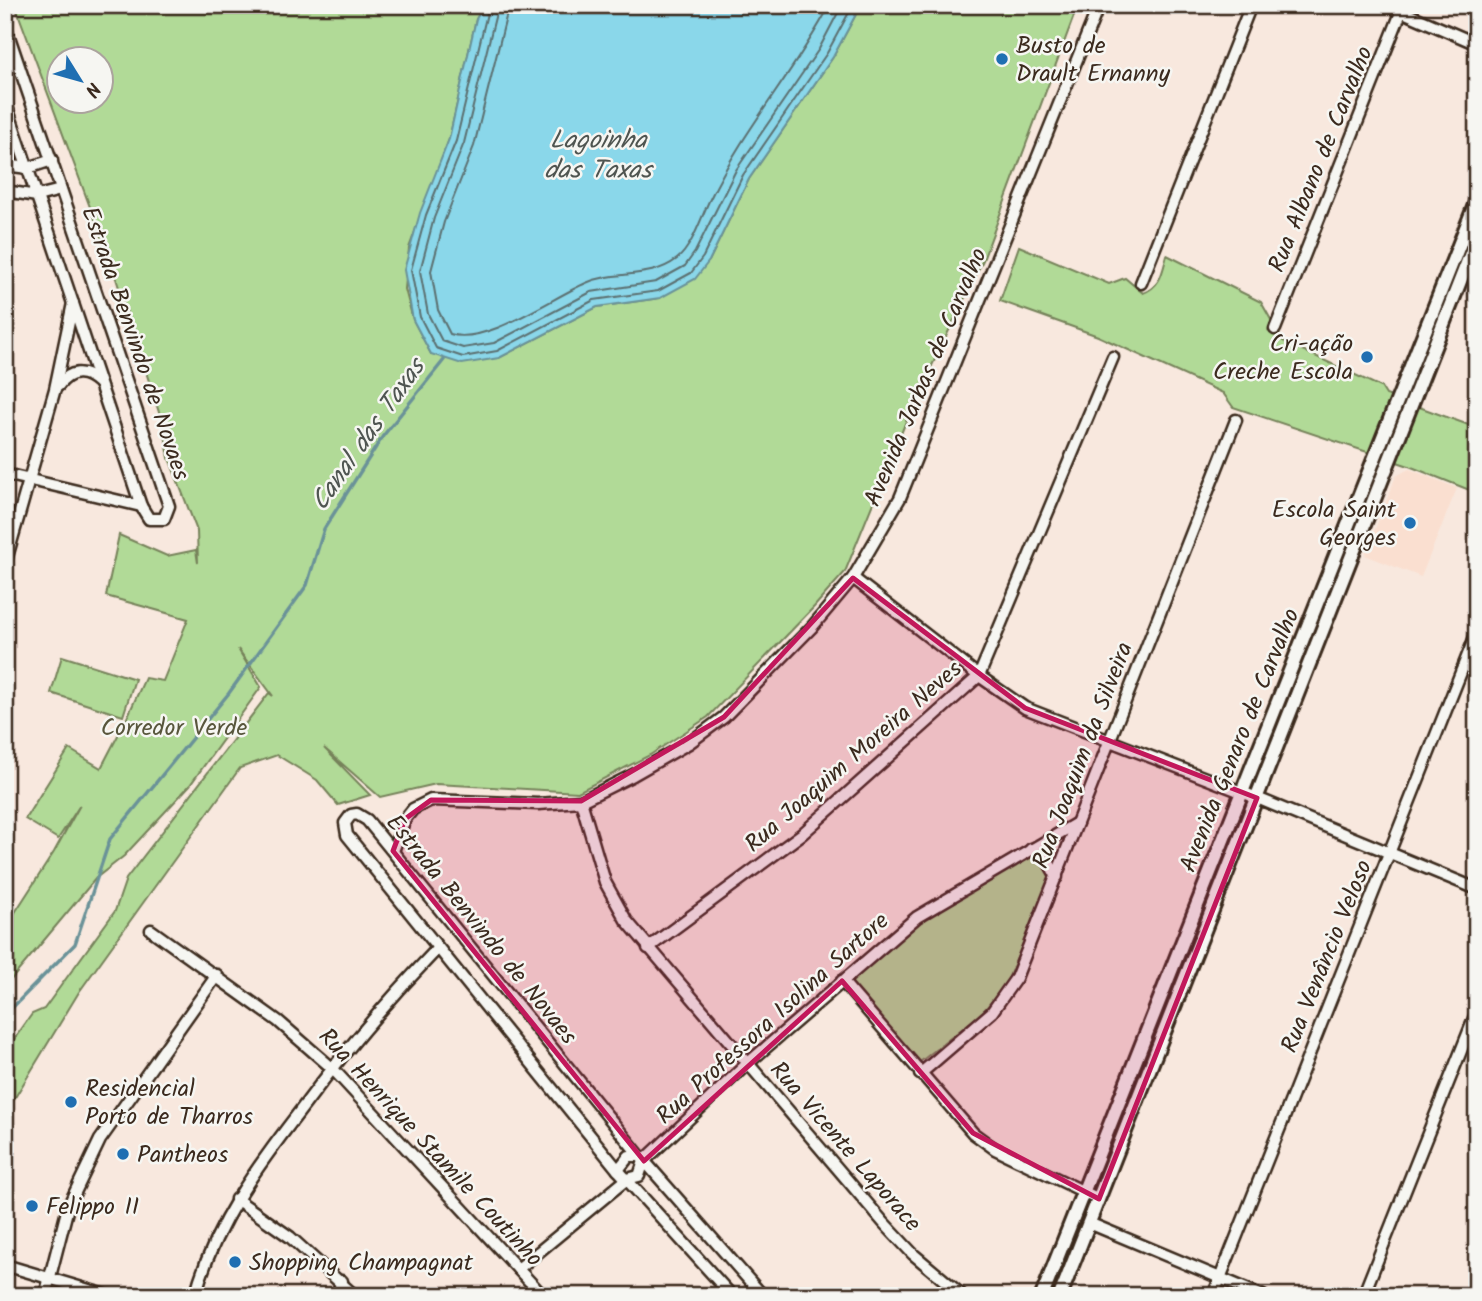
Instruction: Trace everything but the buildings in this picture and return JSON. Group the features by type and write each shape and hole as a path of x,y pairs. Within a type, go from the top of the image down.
{"street":[{"name":"Avenida Jarbas de Carvalho","path":"393,850 405,819 413,809 431,800 538,804 581,801 689,743 724,717 771,673 853,578 881,535 923,447 1098,5"},
{"path":"1141,283 1251,5"},
{"path":"1387,5 1402,8 1477,44"},
{"name":"Rua Albano de Carvalho","path":"1275,329 1402,8"},
{"name":"Estrada Benvindo de Novaes","path":"5,25 169,511 164,519 154,521 141,506 5,101"},
{"path":"5,165 28,168 52,160"},
{"path":"5,191 37,196 61,190"},
{"name":"Avenida Genaro de Carvalho","path":"1042,1296 1477,200"},
{"name":"Avenida Genaro de Carvalho","path":"1060,1296 1477,238"},
{"path":"5,564 55,389 73,303"},
{"name":"Rua Joaquim Moreira Neves","path":"648,948 802,834 979,676 1113,358"},
{"path":"55,389 69,374 76,372 86,373 99,383"},
{"path":"1399,395 1401,401 1407,404 1413,400"},
{"name":"Rua Joaquim da Silveira","path":"920,1074 992,1012 1006,996 1057,877 1236,420"},
{"path":"1376,453 1384,450 1391,457"},
{"path":"5,474 141,506"},
{"path":"853,578 979,676 1025,708 1108,743 1257,798 1477,889"},
{"name":"Rua Venâncio Veloso","path":"1213,1296 1477,632"},
{"name":"Rua Vicente Laporace","path":"581,801 605,882 626,920 913,1254 963,1296"},
{"name":"Estrada Benvindo de Novaes","path":"732,1296 618,1170 438,948 347,835 347,818 357,814 362,816 393,850 642,1158 763,1296"},
{"name":"Rua Professora Isolina Sartore","path":"518,1269 626,1179 639,1176 642,1158 842,981 936,903 1077,823"},
{"path":"1031,849 1045,856 1057,877"},
{"name":"Rua Henrique Stamile Coutinho","path":"152,930 218,975 278,1021 332,1068 543,1296"},
{"path":"195,1296 207,1254 236,1199 362,1029 438,948"},
{"path":"45,1296 68,1207 100,1140 218,975"},
{"path":"842,981 920,1074 983,1142 1099,1199"},
{"path":"1363,1296 1477,1011"},
{"path":"618,1170 629,1156 642,1158"},
{"path":"236,1199 290,1237 342,1281 355,1296"},
{"path":"1089,1223 1264,1296"},
{"path":"5,1265 109,1296"},
{"path":"337,1296 342,1281"}],"highlighted area":[{"path":"853,578 1025,708 1257,798 1099,1199 973,1133 842,981 644,1161 393,851 405,819 431,800 581,801 724,717"}],"shaded area":[{"name":"Escola Saint Georges","path":"1409,469 1457,488 1421,577 1365,555 1396,476"}],"green space":[{"name":"Corredor Verde","path":"15,5 484,5 476,19 449,139 409,248 405,289 413,320 431,354 499,358 597,307 660,298 709,261 749,179 833,57 861,5 1078,5 983,260 911,409 845,572 708,717 650,755 578,792 436,784 380,797 324,748 370,795 338,805 317,780 277,755 240,768 79,992 5,1114 5,1052 32,1014 44,1009 115,911 126,879 269,693 273,696 238,649 261,687 190,785 124,856 96,878 5,987 5,928 54,852 80,805 58,839 25,819 69,749 101,768 145,678 163,681 188,619 106,596 119,535 167,556 196,550 198,563 197,531 169,458 164,428 113,269 56,116 116,116 116,46 46,46 46,89"},
{"path":"1019,246 1109,284 1125,278 1143,293 1157,283 1167,255 1261,302 1283,341 1381,387 1386,395 1477,428 1477,493 1409,466 1233,407 1223,393 1098,336 1000,301"},
{"path":"62,656 135,679 123,716 51,693"},
{"path":"1030,856 1045,860 1052,874 1006,984 982,1013 920,1062 849,983 937,907"}],"water":[{"name":"Lagoinha das Taxas","path":"484,5 861,5 833,57 749,179 709,261 695,279 660,298 597,307 499,358 462,364 431,354 413,320 404,270 420,213 449,139 476,19"}],"waterway":[{"name":"Canal das Taxas","path":"5,1015 75,944 110,839 229,693 307,585 324,529 383,436 444,360"}],"place":[{"name":"Busto de Drault Ernanny","path":"1002,59"},
{"name":"Cri-ação Creche Escola","path":"1367,357"},
{"name":"Escola Saint Georges","path":"1410,523"},
{"name":"Residencial Porto de Tharros","path":"71,1102"},
{"name":"Pantheos","path":"123,1154"},
{"name":"Felippo II","path":"32,1206"},
{"name":"Shopping Champagnat","path":"235,1262"}]}
